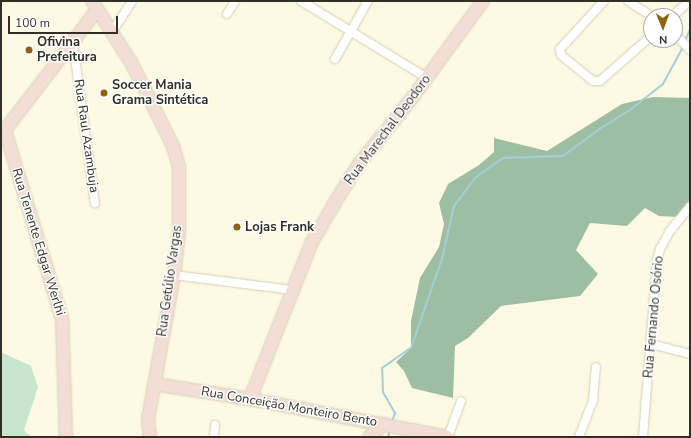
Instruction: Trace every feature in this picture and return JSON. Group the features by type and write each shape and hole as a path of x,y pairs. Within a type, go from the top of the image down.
{"street":[{"path":"112,32 132,1"},
{"path":"228,14 235,1"},
{"path":"300,1 427,78"},
{"path":"335,59 368,1"},
{"path":"604,1 560,49 561,55 593,81 600,81 643,43"},
{"path":"628,1 643,11"},
{"path":"682,8 689,1"},
{"name":"Rua Marechal Deodoro","path":"250,399 312,242 340,193 359,164 427,78 478,3"},
{"path":"2,127 73,44 95,5"},
{"name":"Rua Getúlio Vargas","path":"95,5 112,32 160,118 173,146 178,167 179,231 174,275 148,419 150,437"},
{"path":"683,42 690,50"},
{"name":"Rua Raul Azambuja","path":"73,44 95,204"},
{"name":"Rua Tenente Edgar Werlhi","path":"2,127 62,319 66,437"},
{"name":"Rua Fernando Osório","path":"643,437 660,249 690,206"},
{"path":"174,275 292,290"},
{"path":"651,344 690,354"},
{"path":"579,437 593,400 596,366"},
{"name":"Rua Conceição Monteiro Bento","path":"154,384 250,399 448,437"},
{"path":"448,437 461,401"},
{"path":"214,437 215,425"},
{"path":"369,437 385,425"}],"green space":[{"path":"653,97 690,98 690,201 678,217 659,216 645,208 627,226 590,223 576,250 598,274 580,296 501,306 468,338 455,346 453,398 412,388 404,371 396,362 411,348 411,321 420,278 439,247 444,224 439,203 448,184 479,165 494,152 494,138 547,151 622,104"},
{"path":"1,352 31,366 38,387 24,430 31,437 1,437"}],"waterway":[{"path":"685,41 690,29"},
{"path":"392,421 395,413 383,392 382,368 411,348 442,259 454,206 476,177 503,158 563,156 601,128 630,110 663,84 682,48"},
{"path":"388,437 390,430"}],"place":[{"name":"Ofivina Prefeitura","path":"29,50"},
{"name":"Soccer Mania Grama Sintética","path":"104,93"},
{"name":"Lojas Frank","path":"237,227"}]}
